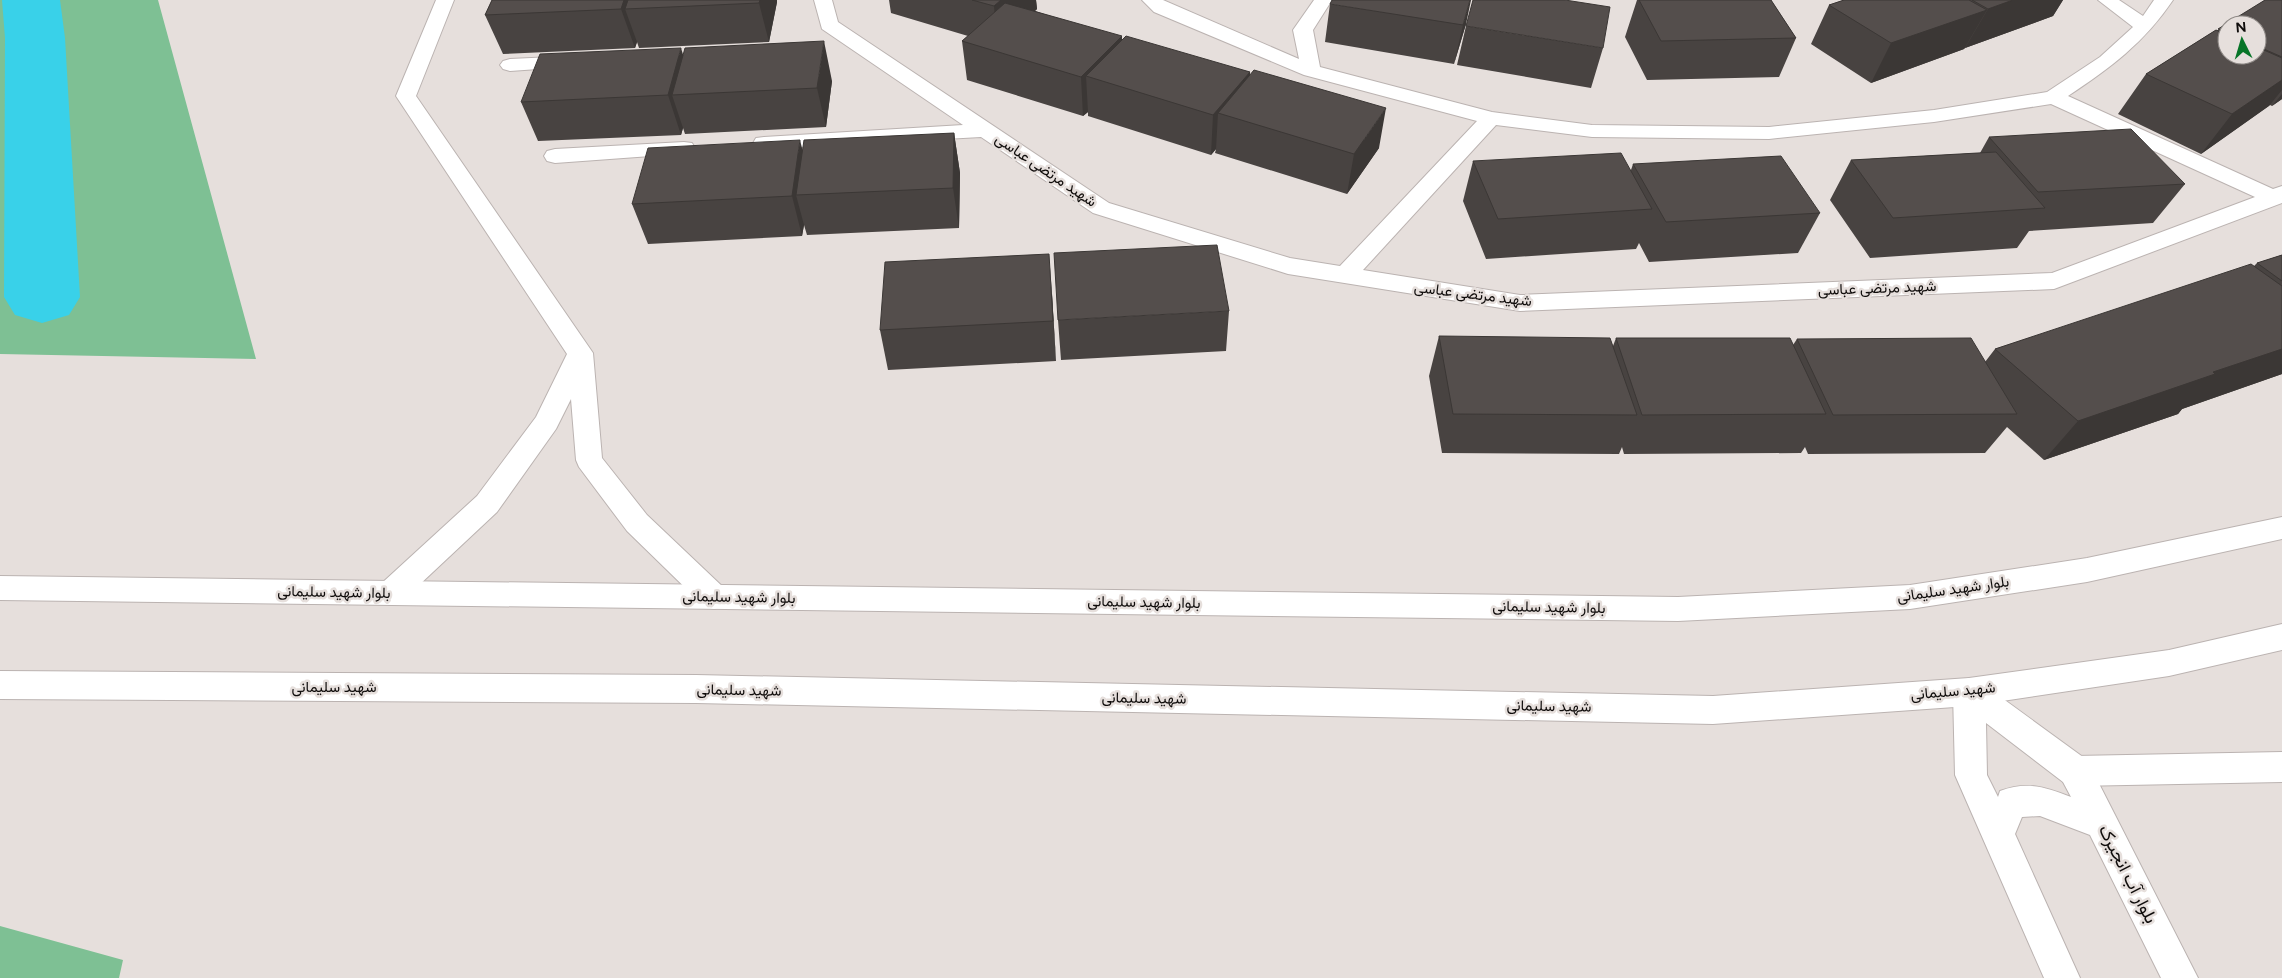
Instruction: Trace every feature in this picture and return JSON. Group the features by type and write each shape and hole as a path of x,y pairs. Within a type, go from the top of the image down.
{"street":[{"path":"445,0 406,96 580,353 589,460 637,523 714,597"},
{"name":"شهید مرتضی عباسی","path":"823,0 829,25 1101,208 1288,266 1520,303 2054,280 2278,196"},
{"path":"1151,0 1161,8 1312,71 1491,118 1592,131 1769,133 1934,116 2053,97 2107,61 2145,26 2164,0"},
{"path":"1312,71 1303,30 1323,0"},
{"path":"2107,0 2145,26"},
{"path":"835,50 864,49"},
{"path":"510,65 589,61"},
{"path":"2053,97 2278,196"},
{"path":"1345,275 1491,118"},
{"path":"741,145 986,130"},
{"path":"555,156 702,147"},
{"path":"392,592 487,504 547,422 580,353"},
{"name":"بلوار شهید سلیمانی","path":"0,588 1688,608 1910,597 2087,570 2282,528"},
{"name":"شهید سلیمانی","path":"0,685 706,689 1712,710 1969,692 2169,663 2282,637"},
{"path":"1969,692 2075,771 2282,767"},
{"path":"1969,692 1972,775 2062,978"},
{"name":"بلوار آب انجیرک","path":"2075,771 2180,978"},
{"path":"1998,834 2012,802 2040,801 2102,824"}],"green space":[{"path":"0,0 158,0 256,359 0,354"},
{"path":"0,926 123,960 119,978 0,978"}],"building":[{"path":"492,0 624,0 621,9 485,15"},
{"path":"628,0 760,0 759,3 625,9"},
{"path":"972,0 1001,0 994,6"},
{"path":"1332,0 1470,0 1463,25 1330,4"},
{"path":"1473,0 1565,0 1610,7 1603,48 1466,26"},
{"path":"1639,0 1771,0 1796,38 1661,41"},
{"path":"1844,0 1969,0 1987,10 1891,43 1829,5"},
{"path":"1972,0 2013,0 1988,9"},
{"path":"2265,0 2282,0 2282,57 2267,50 2267,15 2241,15"},
{"path":"1005,3 1122,36 1081,77 962,41"},
{"path":"2216,30 2217,65 2267,65 2267,51 2282,58 2282,80 2232,114 2146,74"},
{"path":"1126,36 1250,72 1213,115 1086,76"},
{"path":"824,41 817,88 672,95 685,48"},
{"path":"681,48 668,95 521,102 540,54"},
{"path":"1254,70 1386,108 1354,154 1218,113"},
{"path":"2131,129 2185,184 2038,192 1989,137"},
{"path":"954,133 953,188 796,195 804,140"},
{"path":"800,140 792,196 632,204 648,148"},
{"path":"1996,152 2045,208 1893,218 1851,160"},
{"path":"1621,153 1652,209 1498,219 1473,161"},
{"path":"1781,156 1820,213 1666,222 1633,164"},
{"path":"1217,245 1229,311 1058,320 1054,253"},
{"path":"1049,254 1053,321 880,330 885,262"},
{"path":"2282,255 2282,281 2257,263"},
{"path":"2251,264 2282,286 2282,349 2078,421 1995,349"},
{"path":"1439,336 1610,338 1637,415 1453,414"},
{"path":"1616,338 1790,338 1826,414 1642,415"},
{"path":"1971,338 2017,414 1833,415 1797,339"}],"waterway":[{"path":"31,0 35,38 42,297"}]}
